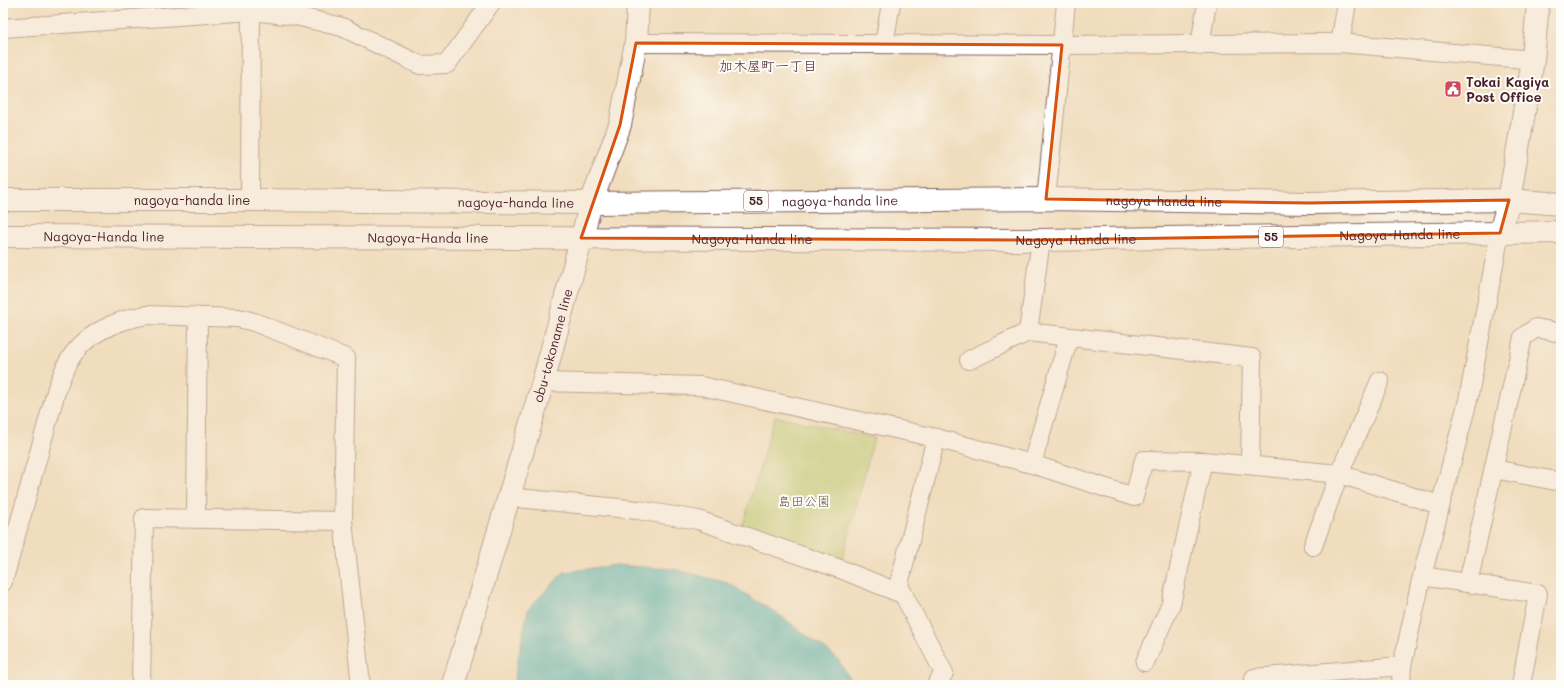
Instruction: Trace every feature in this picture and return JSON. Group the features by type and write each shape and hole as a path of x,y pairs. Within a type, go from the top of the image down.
{"main road":[{"name":"obu-tokoname line","path":"453,685 543,382 591,203 620,125 636,43 638,3"},
{"path":"1500,233 1509,200 1533,60 1538,3"},
{"name":"nagoya-handa line","path":"3,200 250,200 591,203 1046,199 1309,203 1509,200"},
{"name":"55","path":"1509,200 1561,204"},
{"name":"55","path":"1500,233 1561,232"},
{"name":"Nagoya-Handa line","path":"3,236 1041,240 1500,233"}],"street":[{"path":"3,28 251,7 342,27 420,65 446,64 491,3"},
{"path":"884,44 891,3"},
{"path":"1046,199 1066,3"},
{"path":"1200,45 1207,3"},
{"path":"1340,43 1347,3"},
{"path":"250,200 251,7"},
{"path":"636,43 1062,45 1340,43 1533,60"},
{"path":"1401,685 1402,666 1422,576 1468,400 1500,233"},
{"path":"1028,332 1041,240"},
{"path":"3,582 57,388 67,364 77,350 104,328 132,317 146,315 198,318 238,318 254,322 346,358 343,521 361,685"},
{"path":"196,518 198,318"},
{"path":"1468,583 1523,337 1536,328 1561,333"},
{"path":"969,360 1028,332 1252,358 1250,465"},
{"path":"1032,464 1069,337"},
{"path":"1313,546 1339,474 1380,381"},
{"path":"543,382 701,386 936,438 1032,464 1134,497 1144,460 1203,461 1339,474 1440,505"},
{"path":"508,498 638,510 698,520 840,568 897,592 936,438"},
{"path":"1145,662 1171,604 1203,461"},
{"path":"1494,469 1561,482"},
{"path":"141,685 144,518 343,521"},
{"path":"1422,576 1538,594 1521,685"},
{"path":"899,586 944,673 936,685"},
{"path":"1254,685 1254,678 1402,666"}],"highlighted area":[{"path":"636,43 1062,45 1046,199 1309,203 1509,200 1500,233 1041,240 581,238 620,125"}],"green space":[{"name":"島田公園","path":"775,416 874,438 840,569 740,534"}],"water":[{"path":"616,565 674,569 728,583 781,616 837,658 854,685 513,685 528,609 564,572"}],"place":[{"name":"Tokai Kagiya Post Office","path":"1453,89"}],"district":[{"name":"加木屋町一丁目","path":"768,66"}]}
